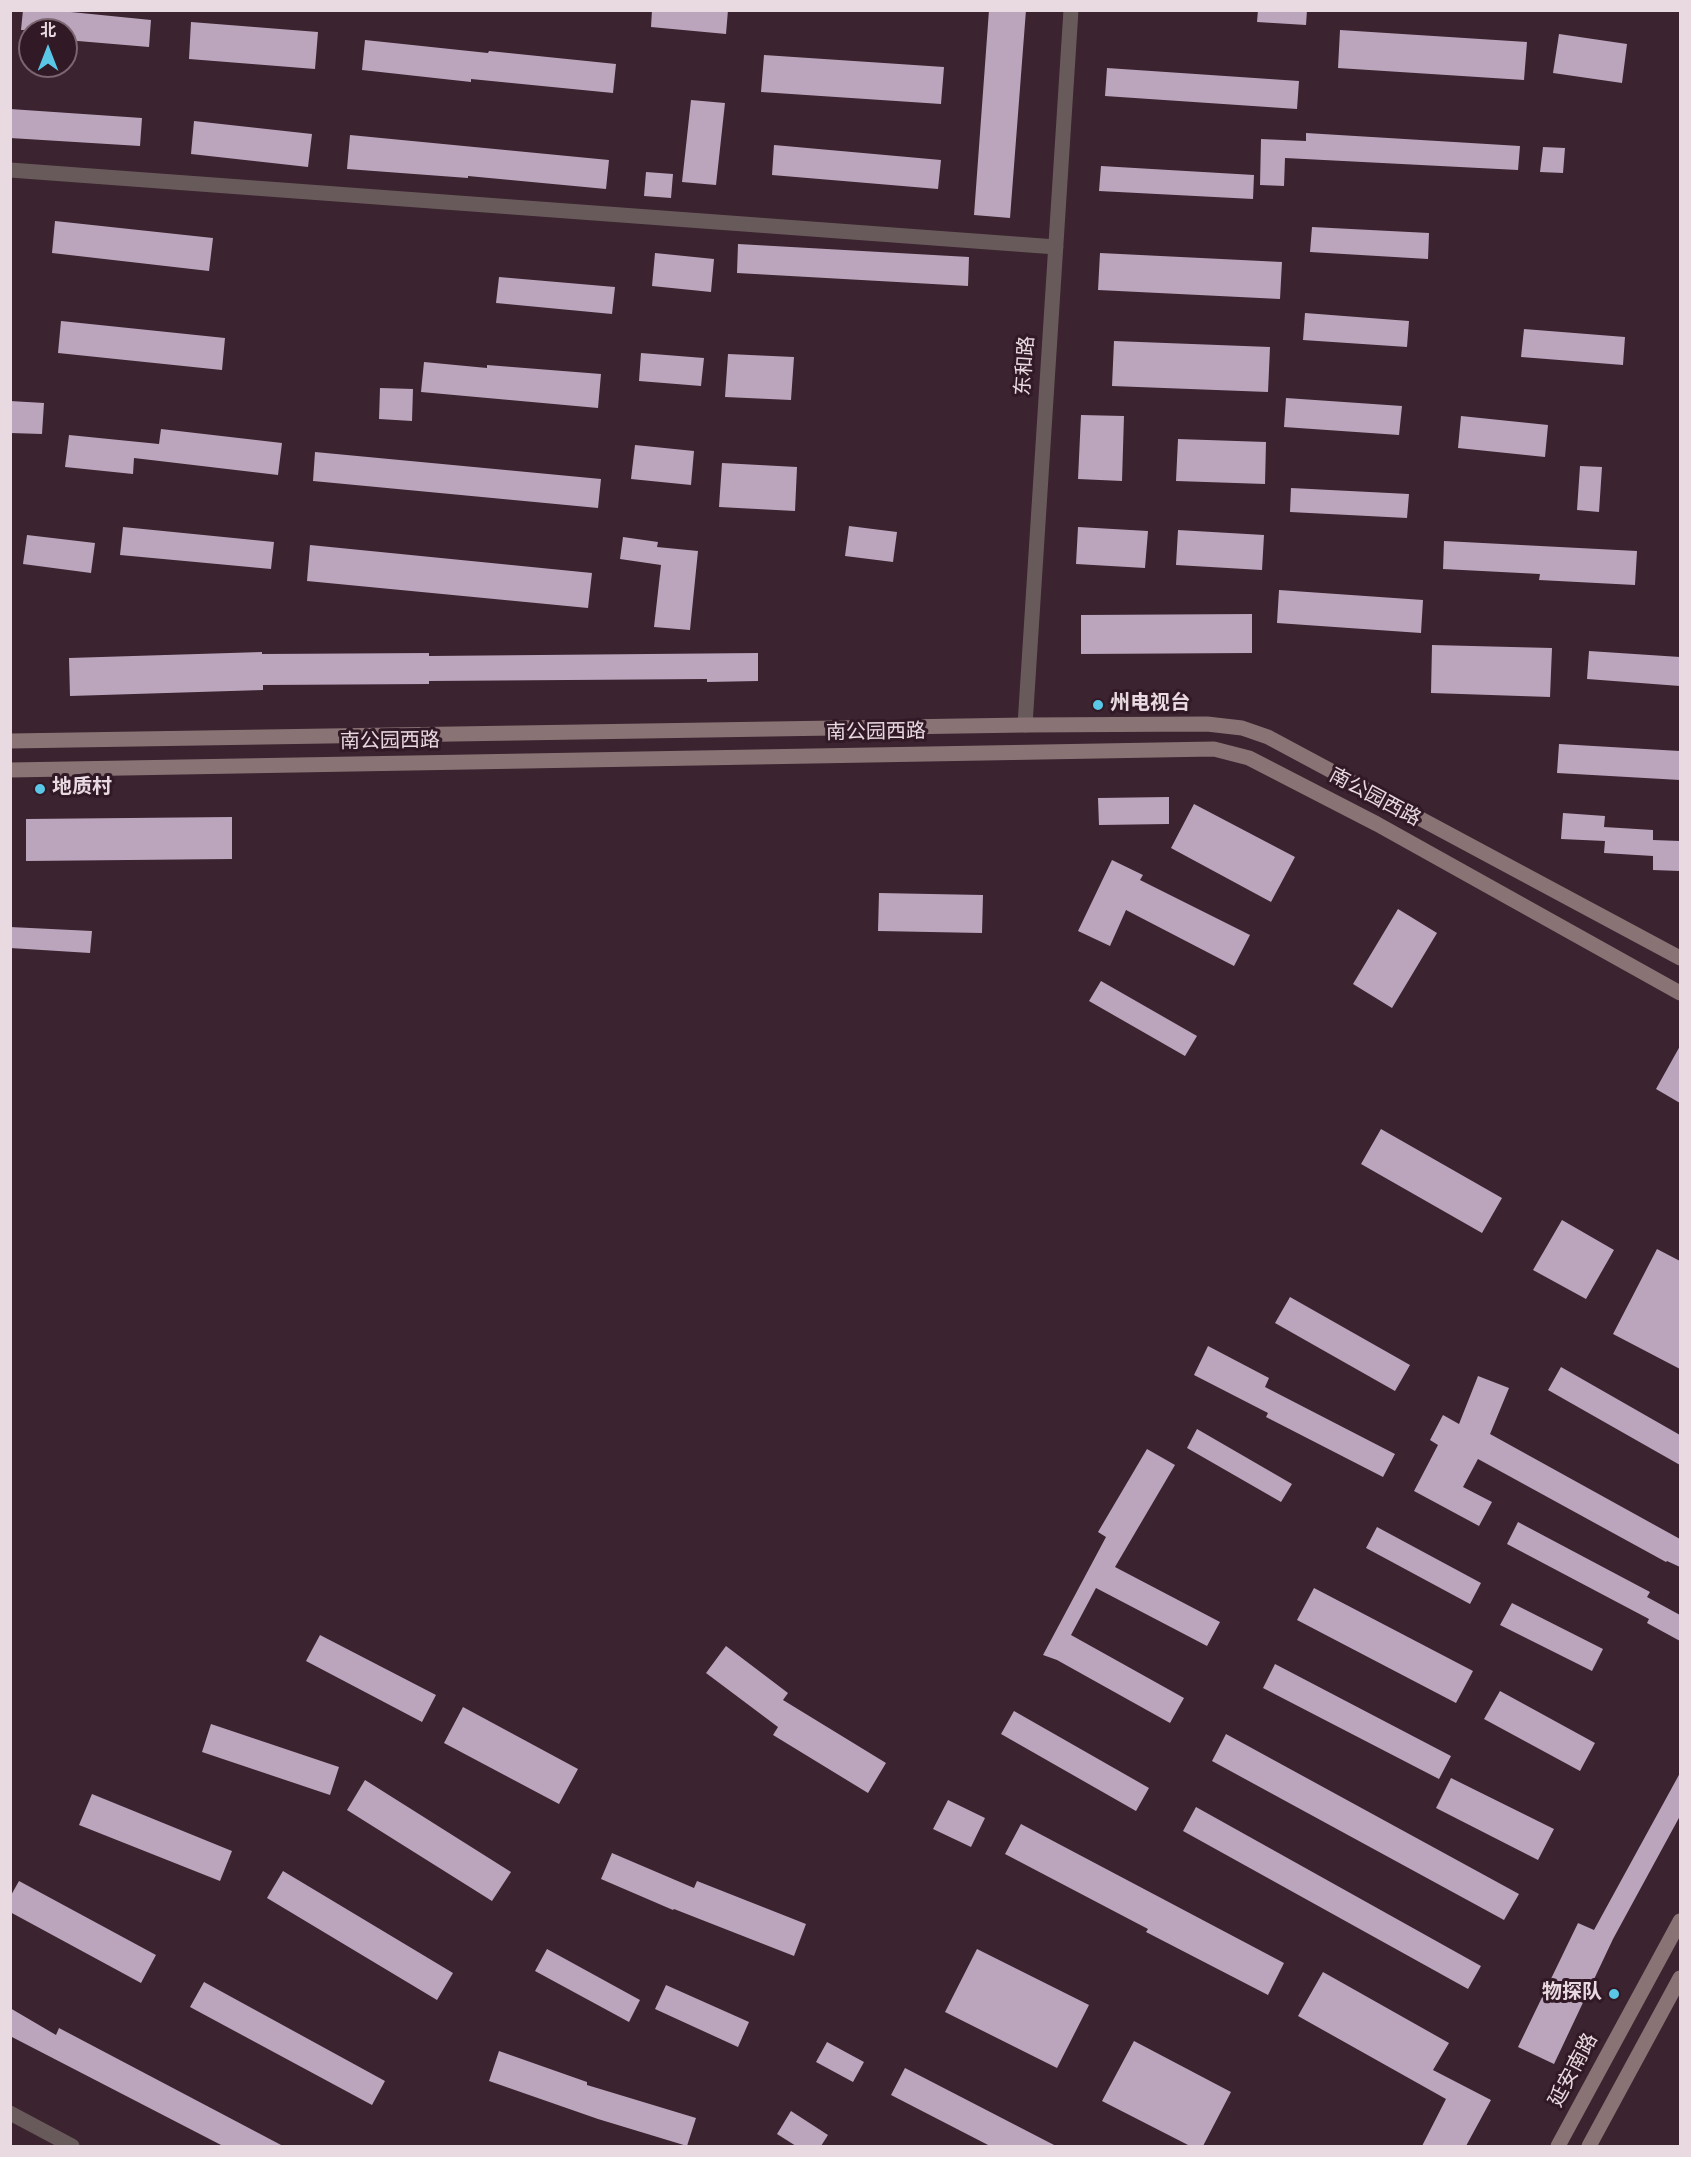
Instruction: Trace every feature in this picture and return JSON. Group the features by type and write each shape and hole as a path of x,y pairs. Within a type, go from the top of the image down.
{"main road":[{"name":"南公园西路","path":"10,741 1025,725 1208,724 1242,728 1268,737 1680,958"},
{"name":"南公园西路","path":"10,770 1214,749 1249,758 1377,824 1680,993"},
{"name":"延安南路","path":"1558,2146 1680,1921"},
{"path":"1589,2146 1680,1978"}],"street":[{"name":"东和路","path":"1025,725 1071,10"},
{"path":"10,170 1056,247"},
{"path":"10,2113 72,2146"}],"building":[{"path":"23,10 51,10 151,20 149,47 78,41 78,18 22,18"},
{"path":"652,10 728,10 726,34 651,27"},
{"path":"989,10 1026,10 1010,218 974,215"},
{"path":"1258,10 1307,10 1306,25 1257,22"},
{"path":"191,22 318,32 315,69 189,59"},
{"path":"1340,30 1527,42 1524,80 1338,68"},
{"path":"1559,34 1627,44 1622,83 1553,73"},
{"path":"365,40 616,64 613,93 471,79 471,82 362,70"},
{"path":"764,55 944,67 941,104 761,92"},
{"path":"1107,68 1299,81 1297,109 1105,96"},
{"path":"691,100 725,103 716,185 682,182"},
{"path":"10,109 142,118 140,146 10,138"},
{"path":"194,121 312,134 308,167 191,154"},
{"path":"1306,133 1520,146 1518,170 1285,158 1284,186 1260,185 1261,139 1306,141"},
{"path":"350,135 609,160 606,189 468,176 468,178 347,169"},
{"path":"774,145 941,160 938,189 772,175"},
{"path":"1543,147 1565,148 1563,173 1540,172"},
{"path":"1101,166 1254,175 1253,199 1099,191"},
{"path":"646,172 673,174 671,198 644,196"},
{"path":"55,221 213,238 209,271 52,253"},
{"path":"1312,227 1429,233 1428,259 1310,252"},
{"path":"738,244 969,257 968,286 737,273"},
{"path":"655,253 714,259 711,292 652,286"},
{"path":"1100,253 1282,262 1280,299 1098,290"},
{"path":"499,277 615,287 612,314 496,303"},
{"path":"1305,313 1409,321 1407,347 1303,340"},
{"path":"61,321 225,338 222,370 58,353"},
{"path":"1524,329 1625,337 1623,365 1521,357"},
{"path":"1114,341 1270,347 1268,392 1112,386"},
{"path":"641,353 704,358 701,386 639,381"},
{"path":"728,354 794,357 791,400 725,397"},
{"path":"424,362 601,374 598,408 421,392"},
{"path":"380,388 413,389 412,421 379,419"},
{"path":"1286,398 1402,406 1399,435 1284,427"},
{"path":"10,401 44,403 42,434 10,433"},
{"path":"1081,415 1124,416 1122,481 1078,479"},
{"path":"1461,416 1548,425 1545,457 1458,448"},
{"path":"161,429 282,443 278,475 134,458 133,474 65,467 69,435 159,444"},
{"path":"1178,439 1266,442 1265,484 1176,481"},
{"path":"635,445 694,451 691,485 631,479"},
{"path":"315,452 601,479 598,508 313,481"},
{"path":"722,463 797,467 795,511 719,507"},
{"path":"1580,466 1602,467 1599,512 1577,510"},
{"path":"1291,488 1409,494 1407,518 1290,512"},
{"path":"849,526 897,532 893,562 845,556"},
{"path":"123,527 274,542 271,569 120,555"},
{"path":"1078,527 1148,531 1145,568 1076,564"},
{"path":"1178,530 1264,535 1262,570 1176,565"},
{"path":"27,535 95,543 91,573 23,564"},
{"path":"623,537 658,542 657,547 698,551 690,630 654,627 661,565 620,559"},
{"path":"1444,541 1637,551 1635,585 1539,580 1540,574 1443,569"},
{"path":"310,545 592,573 588,608 307,581"},
{"path":"1279,590 1423,600 1421,633 1277,623"},
{"path":"1252,614 1252,653 1081,654 1081,615"},
{"path":"1432,645 1552,648 1550,697 1431,693"},
{"path":"1589,651 1680,657 1680,686 1587,679"},
{"path":"262,652 262,654 429,653 429,656 758,653 758,681 707,682 707,679 429,681 429,684 263,685 263,690 70,696 69,658"},
{"path":"1559,744 1680,751 1680,780 1557,773"},
{"path":"1169,797 1169,824 1099,825 1098,798"},
{"path":"1194,804 1295,857 1271,902 1171,848"},
{"path":"1563,813 1605,816 1604,827 1653,830 1653,840 1680,841 1680,871 1653,870 1653,856 1604,853 1605,841 1561,839"},
{"path":"232,817 232,859 26,861 26,819"},
{"path":"1112,860 1143,875 1140,880 1250,935 1234,966 1126,910 1110,946 1078,931"},
{"path":"879,893 983,895 982,933 878,931"},
{"path":"1398,909 1437,933 1392,1008 1353,984"},
{"path":"10,927 92,931 90,953 10,948"},
{"path":"1101,981 1197,1036 1185,1056 1089,1001"},
{"path":"1680,1046 1680,1103 1656,1089"},
{"path":"1381,1129 1502,1198 1482,1233 1361,1164"},
{"path":"1562,1220 1614,1250 1586,1299 1533,1270"},
{"path":"1657,1249 1680,1261 1680,1369 1613,1334"},
{"path":"1290,1297 1410,1365 1395,1391 1275,1323"},
{"path":"1208,1346 1269,1378 1265,1387 1395,1454 1383,1477 1266,1417 1268,1413 1194,1375"},
{"path":"1561,1367 1680,1435 1680,1465 1548,1390"},
{"path":"1478,1376 1509,1388 1490,1434 1680,1539 1680,1567 1666,1562 1478,1459 1463,1487 1492,1502 1479,1526 1414,1491 1438,1445 1430,1440 1443,1415 1459,1424"},
{"path":"1197,1429 1292,1484 1281,1502 1187,1448"},
{"path":"1147,1449 1175,1465 1115,1567 1220,1622 1207,1646 1096,1588 1071,1635 1184,1698 1170,1723 1057,1660 1043,1655 1106,1537 1098,1532"},
{"path":"1518,1522 1650,1592 1647,1597 1680,1615 1680,1641 1647,1623 1649,1619 1507,1544"},
{"path":"1377,1527 1481,1583 1470,1604 1366,1548"},
{"path":"1314,1588 1473,1671 1456,1703 1297,1620"},
{"path":"1512,1603 1603,1649 1592,1671 1500,1625"},
{"path":"320,1635 436,1695 422,1722 306,1661"},
{"path":"726,1646 788,1693 783,1700 886,1763 868,1793 773,1735 778,1727 706,1673"},
{"path":"1275,1664 1451,1756 1439,1779 1263,1688"},
{"path":"1500,1691 1595,1743 1580,1771 1484,1719"},
{"path":"463,1707 578,1769 559,1804 444,1743"},
{"path":"1014,1711 1149,1788 1136,1811 1001,1734"},
{"path":"211,1724 339,1767 330,1795 202,1752"},
{"path":"1226,1734 1519,1894 1504,1920 1212,1761"},
{"path":"1680,1773 1680,1816 1613,1939 1554,2064 1518,2047 1578,1923 1594,1930"},
{"path":"1451,1778 1554,1829 1538,1860 1436,1808"},
{"path":"365,1780 511,1872 492,1901 347,1810"},
{"path":"92,1794 232,1851 220,1881 79,1825"},
{"path":"948,1800 985,1818 971,1847 933,1829"},
{"path":"1196,1807 1481,1966 1468,1989 1183,1831"},
{"path":"1021,1824 1284,1963 1268,1995 1146,1932 1148,1929 1005,1854"},
{"path":"612,1853 694,1888 697,1881 806,1924 794,1956 673,1910 601,1879"},
{"path":"283,1871 453,1973 437,2000 267,1898"},
{"path":"19,1881 156,1955 141,1983 10,1912 10,1897"},
{"path":"547,1949 640,2000 629,2022 535,1971"},
{"path":"977,1949 1089,2005 1057,2068 945,2012"},
{"path":"1323,1972 1449,2043 1433,2070 1491,2100 1466,2146 1422,2146 1446,2099 1298,2016"},
{"path":"204,1982 385,2081 372,2105 190,2007"},
{"path":"666,1985 749,2022 738,2047 655,2009"},
{"path":"10,2008 56,2035 59,2028 283,2146 223,2146 10,2036"},
{"path":"1134,2041 1231,2092 1203,2146 1190,2146 1102,2101"},
{"path":"827,2042 864,2062 853,2082 816,2062"},
{"path":"499,2051 587,2082 587,2085 696,2118 687,2146 598,2119 489,2081"},
{"path":"905,2068 1056,2146 990,2146 891,2095"},
{"path":"791,2111 828,2135 821,2146 796,2146 777,2134"}],"place":[{"name":"州电视台","path":"1098,705"},
{"name":"地质村","path":"40,789"},
{"name":"物探队","path":"1614,1994"}]}
